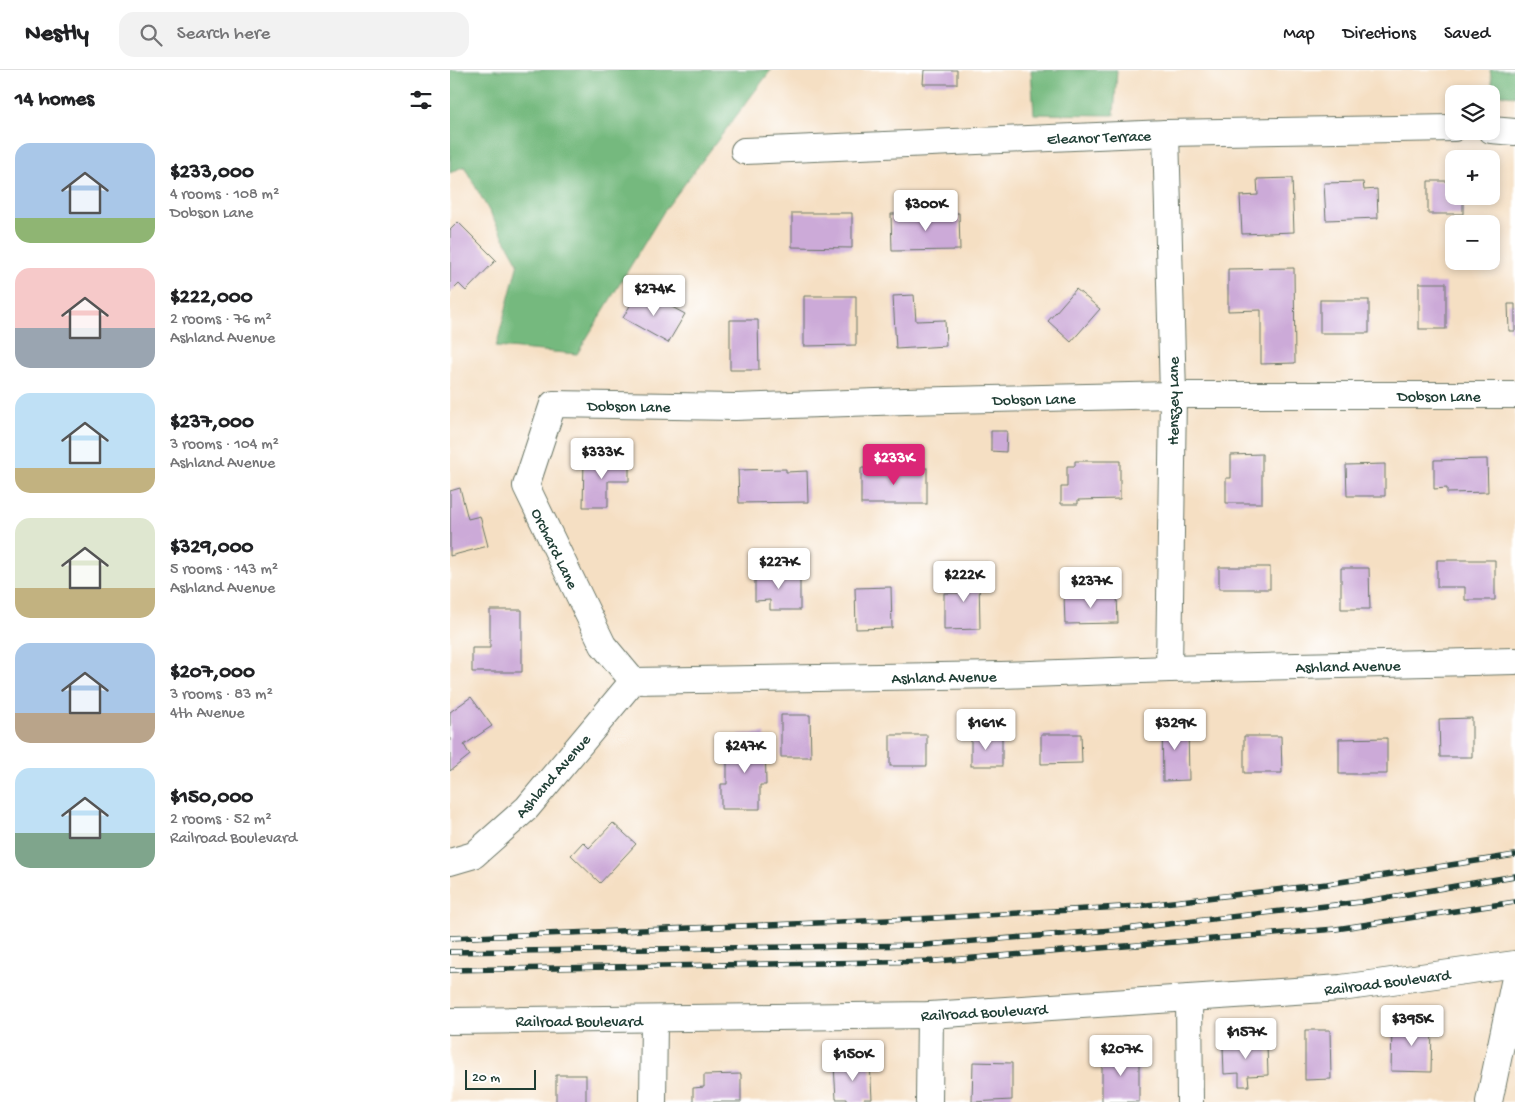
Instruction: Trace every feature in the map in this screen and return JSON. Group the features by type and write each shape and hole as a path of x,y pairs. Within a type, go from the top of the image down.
{"street":[{"name":"Eleanor Terrace","path":"744,151 1166,133 1445,128"},
{"path":"1500,131 1515,132"},
{"name":"Henszey Lane","path":"1166,133 1173,395 1170,669"},
{"name":"Dobson Lane","path":"553,404 735,407 1173,395 1515,395"},
{"name":"Orchard Lane","path":"553,404 526,486 603,645 633,681"},
{"name":"Ashland Avenue","path":"450,862 474,855 527,808 633,681 1001,676 1170,669 1515,662"},
{"name":"Railroad Boulevard","path":"450,1021 654,1020 930,1015 1341,988 1515,964"},
{"path":"1489,1102 1515,978"},
{"path":"1189,998 1190,1102"},
{"path":"929,1102 930,1015"},
{"path":"653,1102 654,1020"}],"green space":[{"path":"450,70 771,70 664,211 577,354 496,347 518,263 464,166 450,173"},
{"path":"1031,70 1117,70 1114,115 1034,114"},
{"path":"1490,70 1515,70 1515,96 1500,95 1500,85 1492,85"}],"building":[{"path":"924,70 957,70 957,84 923,84"},
{"path":"1292,178 1294,232 1242,234 1240,196 1258,195 1257,179"},
{"path":"1428,181 1445,181 1445,205 1463,205 1463,214 1428,214"},
{"path":"1363,182 1364,190 1377,189 1378,218 1326,220 1324,183"},
{"path":"792,213 852,213 852,248 792,247"},
{"path":"959,213 960,250 892,251 891,214"},
{"path":"458,222 496,260 466,291 459,284 450,293 450,230"},
{"path":"1294,268 1295,363 1261,364 1261,310 1228,311 1228,269"},
{"path":"1419,283 1446,283 1446,329 1419,329"},
{"path":"1076,289 1100,309 1071,342 1048,321"},
{"path":"637,293 659,306 661,301 685,314 668,343 623,318"},
{"path":"914,295 916,321 945,320 946,346 896,349 893,296"},
{"path":"804,296 856,296 856,345 804,346"},
{"path":"1320,300 1369,300 1369,333 1320,333"},
{"path":"1508,304 1515,304 1515,331 1509,331"},
{"path":"730,320 758,320 759,370 730,370"},
{"path":"991,431 1007,431 1006,452 991,451"},
{"path":"1262,454 1262,503 1226,503 1226,478 1231,478 1231,455"},
{"path":"1487,459 1488,492 1447,493 1447,488 1434,489 1434,460"},
{"path":"584,460 629,460 629,481 608,481 608,507 583,507"},
{"path":"1075,461 1120,461 1120,499 1078,500 1078,504 1061,504 1061,487 1067,487 1067,466 1075,466"},
{"path":"1385,464 1385,496 1347,496 1346,465"},
{"path":"861,468 927,468 927,504 861,504"},
{"path":"786,469 786,472 807,471 808,502 739,503 738,470"},
{"path":"460,488 468,519 480,516 488,546 450,556 450,491"},
{"path":"1437,560 1495,560 1495,600 1465,600 1465,587 1437,587"},
{"path":"1219,567 1270,567 1270,589 1219,589"},
{"path":"1341,568 1369,568 1370,609 1341,609"},
{"path":"963,569 973,569 979,575 980,629 944,630 944,593 958,593 957,574"},
{"path":"755,572 800,572 800,610 770,610 770,600 755,601"},
{"path":"891,587 892,628 856,629 855,588"},
{"path":"1117,594 1118,623 1065,624 1064,595"},
{"path":"490,610 522,610 522,672 472,672 472,648 490,648"},
{"path":"471,697 492,726 464,745 470,755 450,771 450,712"},
{"path":"781,715 810,715 811,757 781,757"},
{"path":"1472,718 1472,757 1440,757 1439,719"},
{"path":"1162,722 1188,722 1189,780 1163,781"},
{"path":"765,733 766,785 760,785 760,809 721,809 721,784 727,784 727,753 740,753 739,734"},
{"path":"1041,734 1081,734 1082,763 1041,764"},
{"path":"890,735 927,735 927,766 890,766"},
{"path":"971,736 1002,736 1002,766 971,766"},
{"path":"1244,736 1281,736 1282,773 1244,773"},
{"path":"1387,738 1387,774 1339,774 1339,739"},
{"path":"613,823 636,844 600,883 571,855 583,842 589,848"},
{"path":"1402,1019 1425,1019 1425,1027 1432,1027 1431,1072 1391,1071 1392,1026 1401,1026"},
{"path":"1305,1030 1330,1030 1331,1079 1305,1080"},
{"path":"1253,1037 1253,1045 1267,1045 1268,1075 1248,1076 1249,1086 1239,1086 1239,1073 1224,1074 1223,1047 1235,1047 1235,1038"},
{"path":"1102,1052 1139,1052 1139,1102 1102,1102"},
{"path":"973,1062 1012,1063 1012,1100 972,1102"},
{"path":"870,1063 872,1099 864,1099 864,1102 847,1102 847,1099 836,1099 834,1065"},
{"path":"741,1074 741,1102 693,1102 693,1088 704,1087 704,1075"},
{"path":"556,1075 586,1075 586,1102 556,1102"}],"railway":[{"path":"450,938 936,918 1138,906 1327,884 1515,855"},
{"path":"450,952 925,945 1125,929 1361,902 1515,876"},
{"path":"450,970 937,961 1336,929 1515,902"}]}
